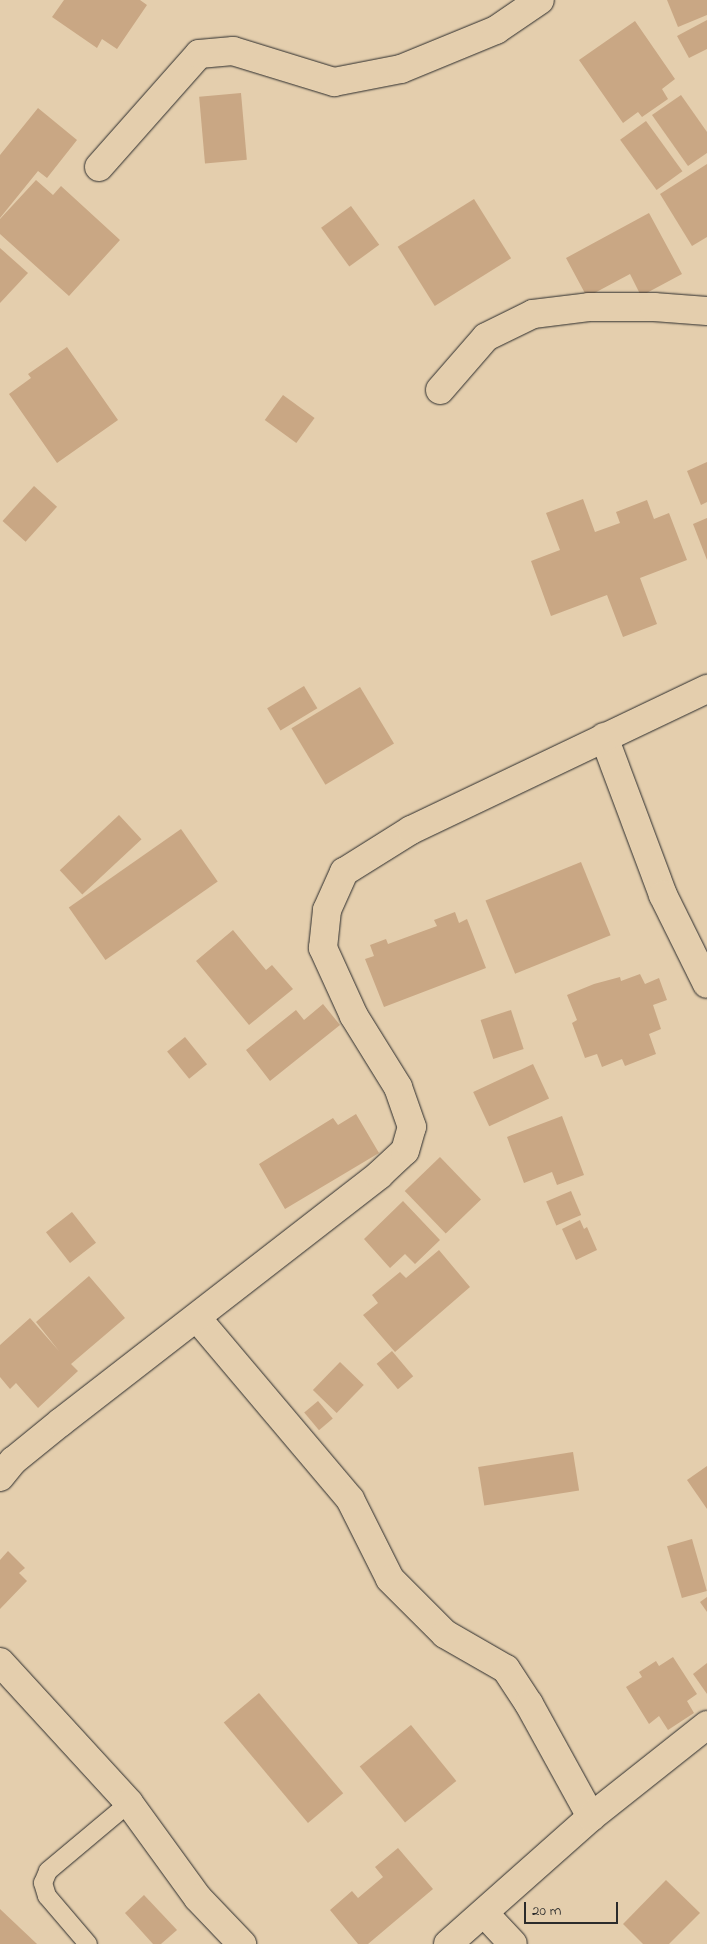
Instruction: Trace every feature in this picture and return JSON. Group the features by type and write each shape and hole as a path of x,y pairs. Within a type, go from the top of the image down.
{"street":[{"path":"99,167 199,54 232,51 334,82 410,65 496,30 540,0"},
{"path":"440,390 486,337 533,314 589,307 707,311"},
{"path":"0,1478 13,1461 61,1422 379,1176 405,1151 412,1127 398,1087 354,1016 323,948 327,910 344,872 412,830 707,689"},
{"path":"604,737 663,895 707,984"},
{"path":"197,1318 350,1499 390,1579 445,1634 506,1669 529,1704 591,1817"},
{"path":"0,1662 130,1803 198,1898 242,1944"},
{"path":"448,1944 591,1817 707,1725"},
{"path":"484,1913 513,1944"}],"lane":[{"path":"88,1944 47,1896 43,1883 48,1871 130,1803"}],"building":[{"path":"64,0 140,0 147,5 117,49 102,39 97,48 52,17"},
{"path":"667,0 707,0 707,15 678,27"},
{"path":"707,20 707,49 689,58 677,36"},
{"path":"635,21 675,79 662,89 668,99 642,117 638,112 623,123 579,60"},
{"path":"241,93 247,160 205,163 199,97"},
{"path":"681,95 707,132 707,153 688,166 652,115"},
{"path":"38,108 77,140 47,178 38,171 0,218 0,155"},
{"path":"646,121 682,171 657,190 620,140"},
{"path":"707,164 707,237 692,246 660,194"},
{"path":"36,180 53,195 61,186 120,240 69,296 0,234 0,219"},
{"path":"474,199 511,258 435,306 398,247"},
{"path":"351,206 379,245 349,267 321,228"},
{"path":"649,213 682,274 641,296 630,274 587,297 566,258"},
{"path":"0,248 28,273 0,303"},
{"path":"67,347 118,420 57,463 9,394 31,378 28,374"},
{"path":"283,395 315,418 296,443 265,420"},
{"path":"707,462 707,502 701,505 687,471"},
{"path":"34,486 57,507 26,542 3,521"},
{"path":"583,499 595,532 620,523 616,512 647,500 654,519 669,513 687,560 640,578 657,624 623,637 607,595 551,616 531,561 560,550 546,513"},
{"path":"707,518 707,560 693,524"},
{"path":"304,686 317,708 281,730 267,708"},
{"path":"360,687 394,744 325,785 291,728"},
{"path":"119,815 142,839 82,894 60,870"},
{"path":"181,829 218,881 105,960 69,908"},
{"path":"581,862 611,935 515,974 486,901"},
{"path":"455,912 459,923 467,919 486,968 384,1007 365,959 374,956 370,945 386,939 388,944 437,926 434,920"},
{"path":"233,930 266,970 272,965 293,989 249,1025 196,961"},
{"path":"640,974 645,984 659,978 667,1000 653,1005 661,1029 649,1034 656,1054 625,1066 622,1059 602,1067 597,1054 585,1058 572,1023 577,1020 567,995 594,984 620,977 621,981"},
{"path":"323,1004 340,1025 270,1081 246,1050 296,1010 304,1020"},
{"path":"511,1010 524,1049 493,1059 481,1020"},
{"path":"185,1037 207,1064 189,1079 167,1051"},
{"path":"533,1064 549,1098 489,1126 473,1092"},
{"path":"356,1114 379,1153 285,1209 259,1164 333,1118 338,1125"},
{"path":"562,1116 584,1175 557,1185 552,1172 524,1183 507,1137"},
{"path":"440,1157 481,1199 446,1233 405,1191"},
{"path":"571,1191 581,1215 556,1225 546,1202"},
{"path":"403,1201 440,1240 415,1264 405,1254 390,1268 364,1239"},
{"path":"72,1212 96,1243 70,1263 46,1232"},
{"path":"580,1220 584,1229 587,1227 597,1250 576,1260 562,1229"},
{"path":"439,1250 470,1287 395,1352 363,1315 378,1303 372,1295 400,1272 406,1278"},
{"path":"89,1276 125,1318 71,1364 78,1371 38,1408 16,1383 10,1389 0,1377 0,1345 30,1318 59,1351 36,1322"},
{"path":"392,1351 413,1376 398,1389 377,1364"},
{"path":"340,1362 364,1385 337,1413 313,1390"},
{"path":"318,1401 333,1419 319,1430 304,1413"},
{"path":"573,1452 579,1491 484,1506 478,1467"},
{"path":"707,1466 707,1509 687,1480"},
{"path":"692,1539 707,1591 682,1598 667,1546"},
{"path":"8,1551 25,1568 19,1573 27,1581 0,1609 0,1560"},
{"path":"707,1597 707,1612 700,1602"},
{"path":"673,1657 697,1694 687,1701 694,1713 668,1730 659,1716 649,1724 626,1687 642,1677 639,1672 656,1661 659,1666"},
{"path":"707,1663 707,1694 693,1674"},
{"path":"259,1693 343,1793 308,1823 224,1723"},
{"path":"411,1725 456,1781 405,1822 360,1767"},
{"path":"398,1848 433,1889 368,1944 358,1944 330,1910 352,1891 358,1898 383,1877 375,1867"},
{"path":"666,1880 700,1913 669,1944 643,1944 623,1924"},
{"path":"144,1895 177,1930 161,1944 153,1944 125,1913"},
{"path":"0,1909 37,1944 0,1944"}]}
